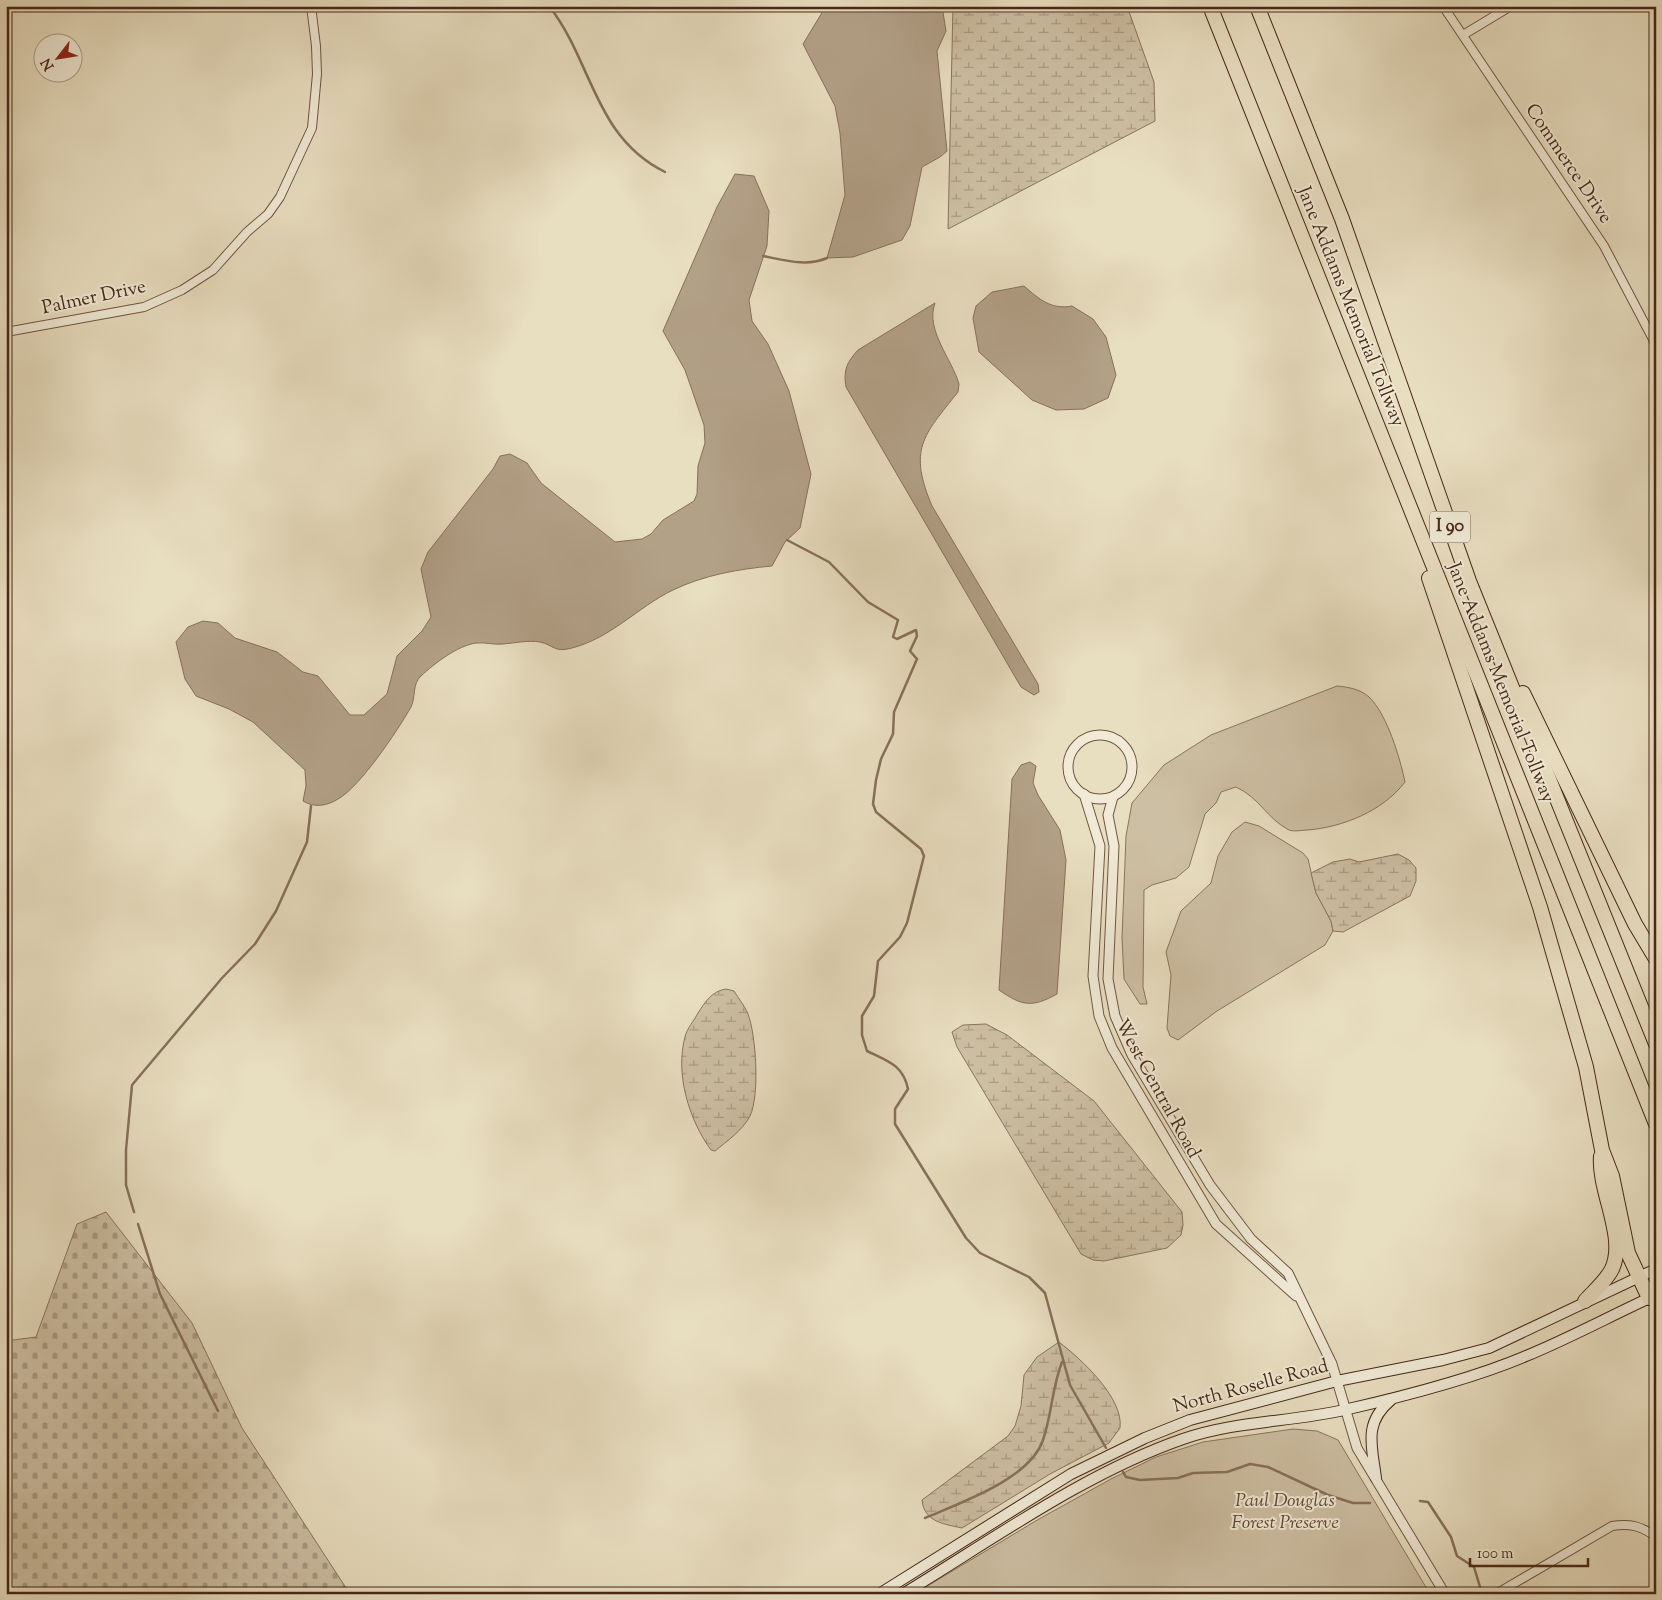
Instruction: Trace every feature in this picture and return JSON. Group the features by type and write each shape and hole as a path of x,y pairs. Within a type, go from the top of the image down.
{"highway":[{"name":"Jane Addams Memorial Tollway","path":"1210,6 1656,1124"},
{"name":"Jane Addams Memorial Tollway","path":"1257,6 1342,218 1469,581 1656,1044"},
{"path":"1377,426 1540,907 1586,1067 1602,1150 1612,1176 1628,1253 1638,1277 1652,1297"},
{"path":"1469,581 1635,924 1656,959"},
{"path":"1585,1301 1611,1271 1617,1250 1600,1170 1602,1150"}],"main road":[{"name":"North Roselle Road","path":"878,1594 1070,1474 1145,1438 1190,1420 1337,1381 1443,1360 1482,1350 1520,1334 1585,1301 1656,1269"},
{"name":"North Roselle Road","path":"903,1594 1081,1486 1132,1458 1185,1438 1223,1429 1286,1421 1345,1410 1482,1372 1526,1356 1652,1297"},
{"path":"1376,1478 1371,1441 1372,1423 1379,1410 1395,1396"}],"street":[{"name":"Palmer Drive","path":"6,332 144,306 182,290 213,270 246,232 268,214 280,197 312,128 317,74 316,46 310,6"},
{"name":"Commerce Drive","path":"1443,6 1604,246 1656,345"},
{"path":"1463,35 1511,6"},
{"path":"1103,736 1112,738 1123,745 1131,758 1130,780 1114,797 1093,798 1084,794 1072,782 1068,766 1070,757 1079,743 1086,738 1103,736"},
{"name":"West Central Road","path":"1084,794 1100,846 1100,870 1093,943 1093,976 1098,1007 1112,1048 1216,1224 1298,1298"},
{"name":"West Central Road","path":"1114,797 1108,815 1114,846 1108,979 1115,1016 1132,1054 1210,1185 1251,1239 1288,1273 1298,1298 1328,1356 1357,1448 1445,1594"},
{"path":"1098,1007 1113,1005"},
{"path":"1142,1100 1155,1093"},
{"path":"1197,1194 1210,1185"},
{"path":"1496,1594 1584,1540 1612,1526 1631,1524 1641,1527 1656,1537"}],"green space":[{"path":"953,6 1127,6 1154,82 1155,121 948,229"},
{"path":"1337,686 1358,690 1369,697 1376,705 1392,737 1405,782 1385,801 1361,816 1335,825 1298,831 1289,830 1281,825 1251,797 1236,787 1221,792 1216,803 1205,814 1189,867 1176,878 1152,885 1144,890 1143,987 1147,1004 1140,1004 1124,979 1122,938 1126,836 1132,803 1164,765 1211,735"},
{"path":"1245,822 1259,826 1303,853 1308,859 1316,893 1331,921 1333,931 1325,945 1217,1011 1178,1040 1170,1036 1167,1028 1171,975 1166,952 1181,911 1211,883 1218,856 1232,832"},
{"path":"1398,854 1409,860 1416,868 1416,881 1410,896 1343,932 1333,931 1331,921 1316,893 1311,873 1333,862 1350,859 1359,862"},
{"path":"726,989 734,991 747,1011 755,1050 756,1080 750,1116 734,1135 715,1151 711,1150 703,1138 690,1111 683,1081 682,1051 687,1031 703,1005 717,992"},
{"path":"986,1024 1007,1035 1094,1101 1182,1212 1183,1225 1181,1235 1167,1248 1104,1261 1093,1260 1081,1254 957,1047 952,1032 963,1025"},
{"path":"106,1212 192,1323 242,1428 350,1594 6,1594 6,1341 36,1337 77,1224"},
{"path":"1059,1342 1089,1369 1108,1392 1119,1416 1120,1428 1109,1443 1050,1474 962,1528 936,1521 927,1513 922,1500 1008,1436 1015,1426 1021,1406 1024,1375 1037,1357"},
{"name":"Paul Douglas Forest Preserve","path":"1293,1429 1317,1431 1338,1440 1430,1594 914,1594 1039,1519 1111,1479 1156,1457 1203,1442"}],"shaded area":[{"path":"826,6 942,6 946,31 937,51 947,151 922,167 910,226 902,240 853,257 827,258 845,195 840,133 835,106 803,44"},
{"path":"735,174 754,176 769,211 767,246 749,300 752,321 768,344 789,391 811,474 800,528 785,542 772,566 747,569 697,580 660,597 612,630 572,648 561,650 545,643 526,641 500,644 476,643 454,651 418,679 411,707 388,743 367,771 347,793 329,803 320,805 312,805 303,801 306,786 305,770 253,722 229,709 196,696 185,679 176,642 188,627 203,621 218,623 235,638 277,652 303,672 318,676 350,715 364,715 387,694 397,656 422,631 431,617 421,569 428,552 493,469 500,456 510,454 527,463 541,483 615,542 642,539 651,534 663,520 694,501 697,494 698,466 705,443 704,425 685,370 663,331 717,207"},
{"path":"1024,286 1052,305 1072,306 1093,319 1106,337 1116,375 1108,398 1084,409 1056,410 1032,400 979,352 973,318 976,306 992,292"},
{"path":"935,303 933,313 936,334 959,384 958,392 936,420 923,444 920,456 925,487 932,506 1038,684 1039,692 1034,695 1021,687 846,387 845,376 847,367 851,358 858,350"},
{"path":"1030,762 1036,766 1033,783 1038,795 1060,830 1066,860 1057,994 1041,1002 1034,1003 1021,1002 999,990 1012,779 1021,765"}],"waterway":[{"path":"549,6 564,28 609,119 623,139 641,157 665,172"},
{"path":"763,256 803,262 819,261 827,258"},
{"path":"787,540 829,562 868,602 898,620 893,637 897,639 916,630 917,636 910,651 917,659 894,712 893,734 881,759 873,804 876,812 921,849 924,856 907,923 900,937 878,961 874,996 862,1016 862,1035 867,1051 894,1065 906,1081 908,1089 895,1109 895,1124 966,1238 980,1253 1029,1277 1045,1293 1070,1385 1106,1448"},
{"path":"134,1212 126,1185 126,1150 132,1085 222,978 255,944 276,911 307,842 311,806"},
{"path":"138,1224 160,1294 218,1411"},
{"path":"925,1518 992,1488 1024,1467 1036,1454 1046,1430 1062,1362"},
{"path":"1123,1472 1126,1477 1140,1480 1178,1478 1193,1473 1227,1472 1250,1464 1268,1467 1328,1495 1353,1503 1370,1503"},
{"path":"1420,1501 1428,1502 1451,1537 1457,1556 1474,1567 1480,1587"}]}
